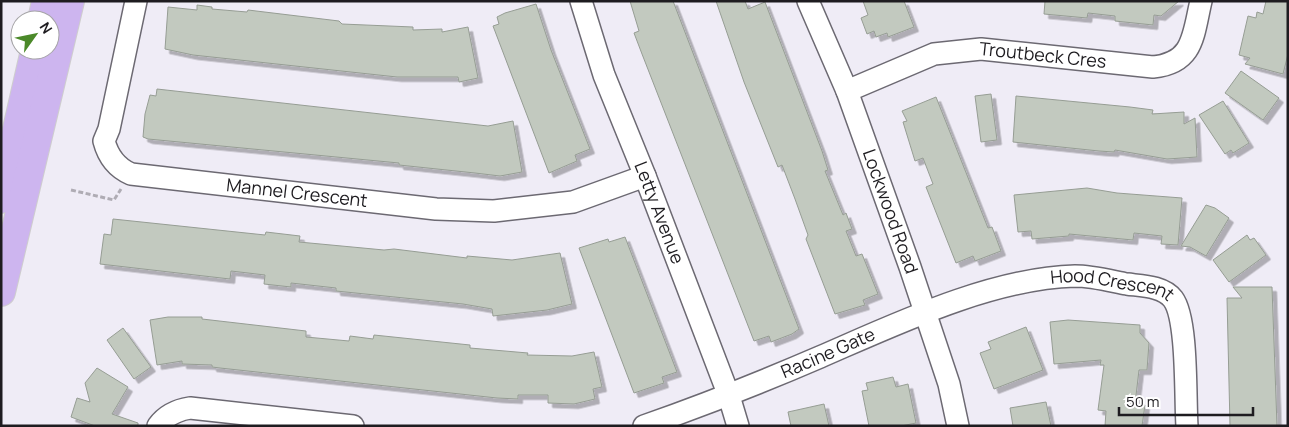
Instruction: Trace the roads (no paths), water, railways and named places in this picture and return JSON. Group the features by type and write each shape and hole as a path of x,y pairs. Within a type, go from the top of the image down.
{"main road":[{"path":"1,292 26,179 70,1"},
{"path":"1,199 33,60"}],"street":[{"name":"Mannel Crescent","path":"136,1 109,129 104,141 115,163 122,171 131,174 436,209 486,211 574,202 645,176"},
{"name":"Letty Avenue","path":"581,1 604,75 645,176 729,396 738,426"},
{"name":"Lockwood Road","path":"808,1 847,91 925,311 950,384 958,426"},
{"name":"Troutbeck Cres","path":"847,91 934,54 981,49 1153,67 1165,66 1176,63 1188,52 1201,1"},
{"name":"Hood Crescent","path":"925,311 1002,288 1033,281 1077,276 1150,287 1166,292 1176,305 1182,323 1187,426"},
{"name":"Racine Gate","path":"644,426 729,396 925,311"},
{"path":"158,426 162,419 176,411 190,408 352,426"}]}
